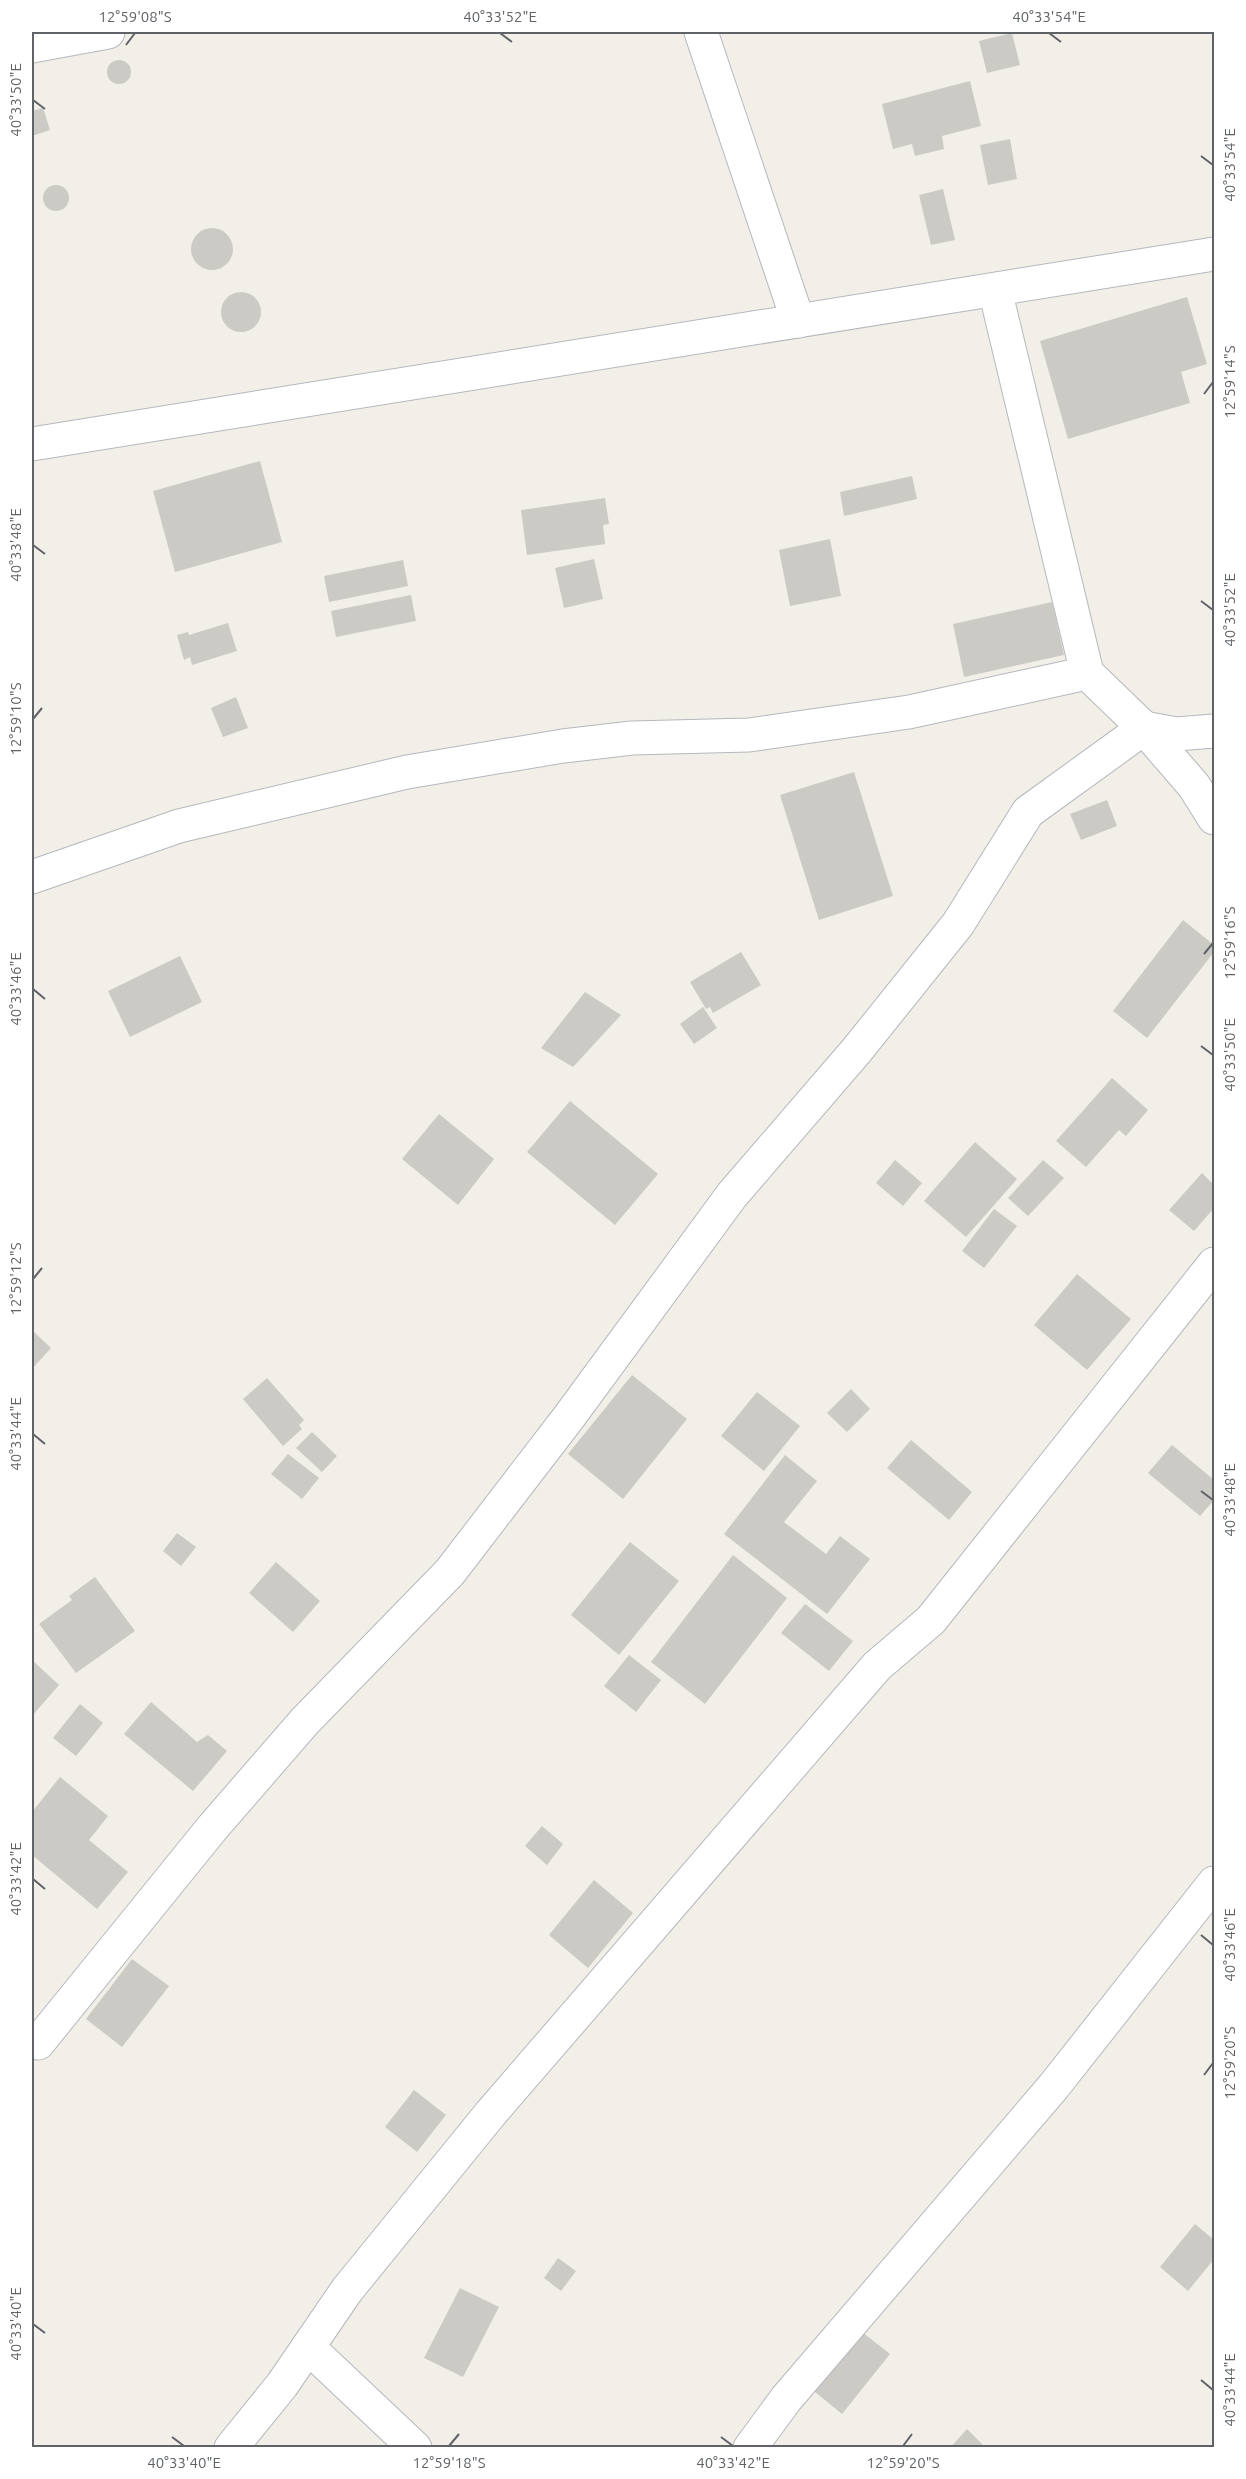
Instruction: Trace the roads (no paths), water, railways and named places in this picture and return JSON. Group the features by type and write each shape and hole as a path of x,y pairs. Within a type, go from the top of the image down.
{"street":[{"path":"32,46 108,32"},
{"path":"701,32 798,321"},
{"path":"32,444 1215,254"},
{"path":"995,290 1087,673 1144,728 1194,786 1215,818"},
{"path":"32,878 179,826 407,772 563,746 632,738 748,735 909,712 1087,673"},
{"path":"32,2040 38,2043 213,1827 306,1721 450,1572 569,1417 732,1195 857,1050 958,924 1028,812 1144,728 1176,734 1215,731"},
{"path":"231,2448 282,2385 347,2290 499,2104 878,1666 931,1620 1215,1264"},
{"path":"750,2448 786,2399 1054,2086 1215,1883"},
{"path":"308,2347 415,2448"}]}
